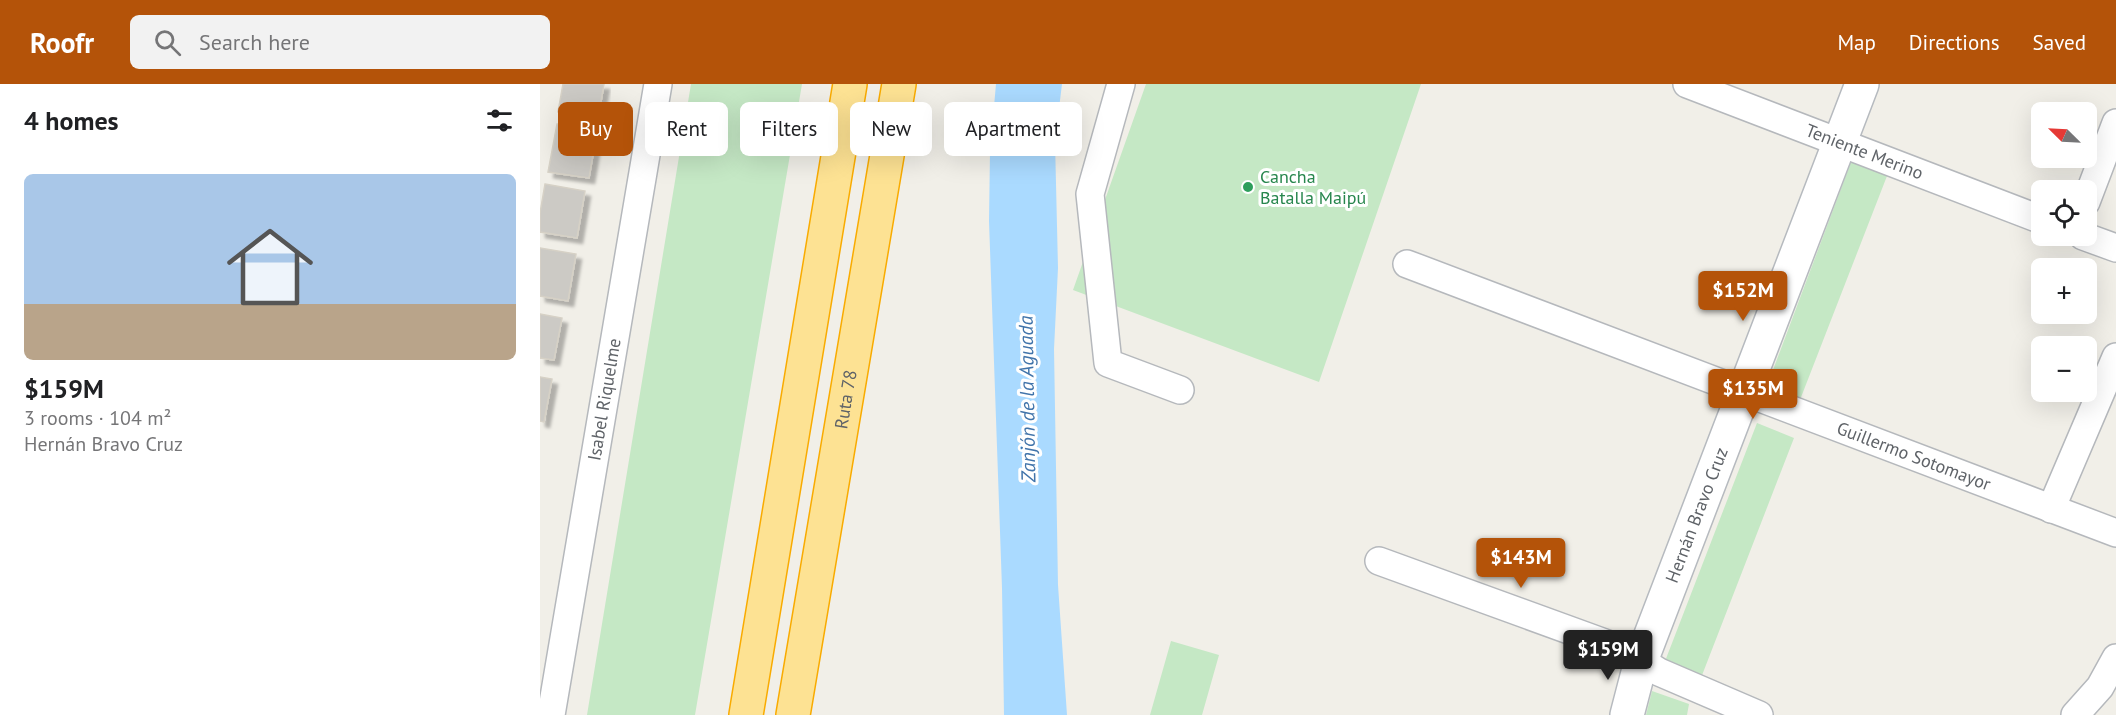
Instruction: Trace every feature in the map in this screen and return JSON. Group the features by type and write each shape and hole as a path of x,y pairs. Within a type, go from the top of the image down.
{"highway":[{"path":"746,715 850,84"},
{"name":"Ruta 78","path":"793,715 899,84"}],"street":[{"name":"Isabel Riquelme","path":"547,714 658,84"},
{"path":"1121,84 1090,194 1108,363 1180,390"},
{"name":"Teniente Merino","path":"1687,84 2031,216"},
{"name":"Hernán Bravo Cruz","path":"1626,715 1641,661 1863,84"},
{"path":"2094,180 2116,123"},
{"path":"2097,241 2116,248"},
{"name":"Guillermo Sotomayor","path":"1407,264 2116,533"},
{"path":"2052,509 2116,357"},
{"path":"1379,561 1624,650 1659,672 1759,715"},
{"path":"2075,715 2100,687 2116,658"}],"green space":[{"path":"691,84 802,84 799,102 740,102 740,156 790,156 695,715 587,715 679,156 728,156 728,102 688,102"},
{"name":"Cancha Batalla Maipú","path":"1146,84 1421,84 1319,382 1073,290"},
{"path":"1851,162 1887,176 1798,405 1764,394"},
{"path":"1757,423 1794,438 1699,683 1662,669"},
{"path":"1171,641 1219,655 1202,715 1150,715"},
{"path":"1652,691 1689,704 1687,715 1646,715"}],"water":[{"path":"996,84 1062,84 1060,102 994,102"},
{"name":"Zanjón de la Aguada","path":"990,156 1055,156 1058,268 1054,349 1058,585 1067,715 1004,715 1002,588 989,221"}],"building":[{"path":"563,84 604,84 601,102 560,102"},
{"path":"558,124 558,156 593,156 589,178 548,172"},
{"path":"545,184 585,191 577,238 540,232 540,213"},
{"path":"540,248 576,254 568,301 540,296"},
{"path":"540,314 562,318 554,360 540,358"},
{"path":"540,377 552,379 544,422 540,421"}],"place":[{"name":"Cancha Batalla Maipú","path":"1248,187"}]}
